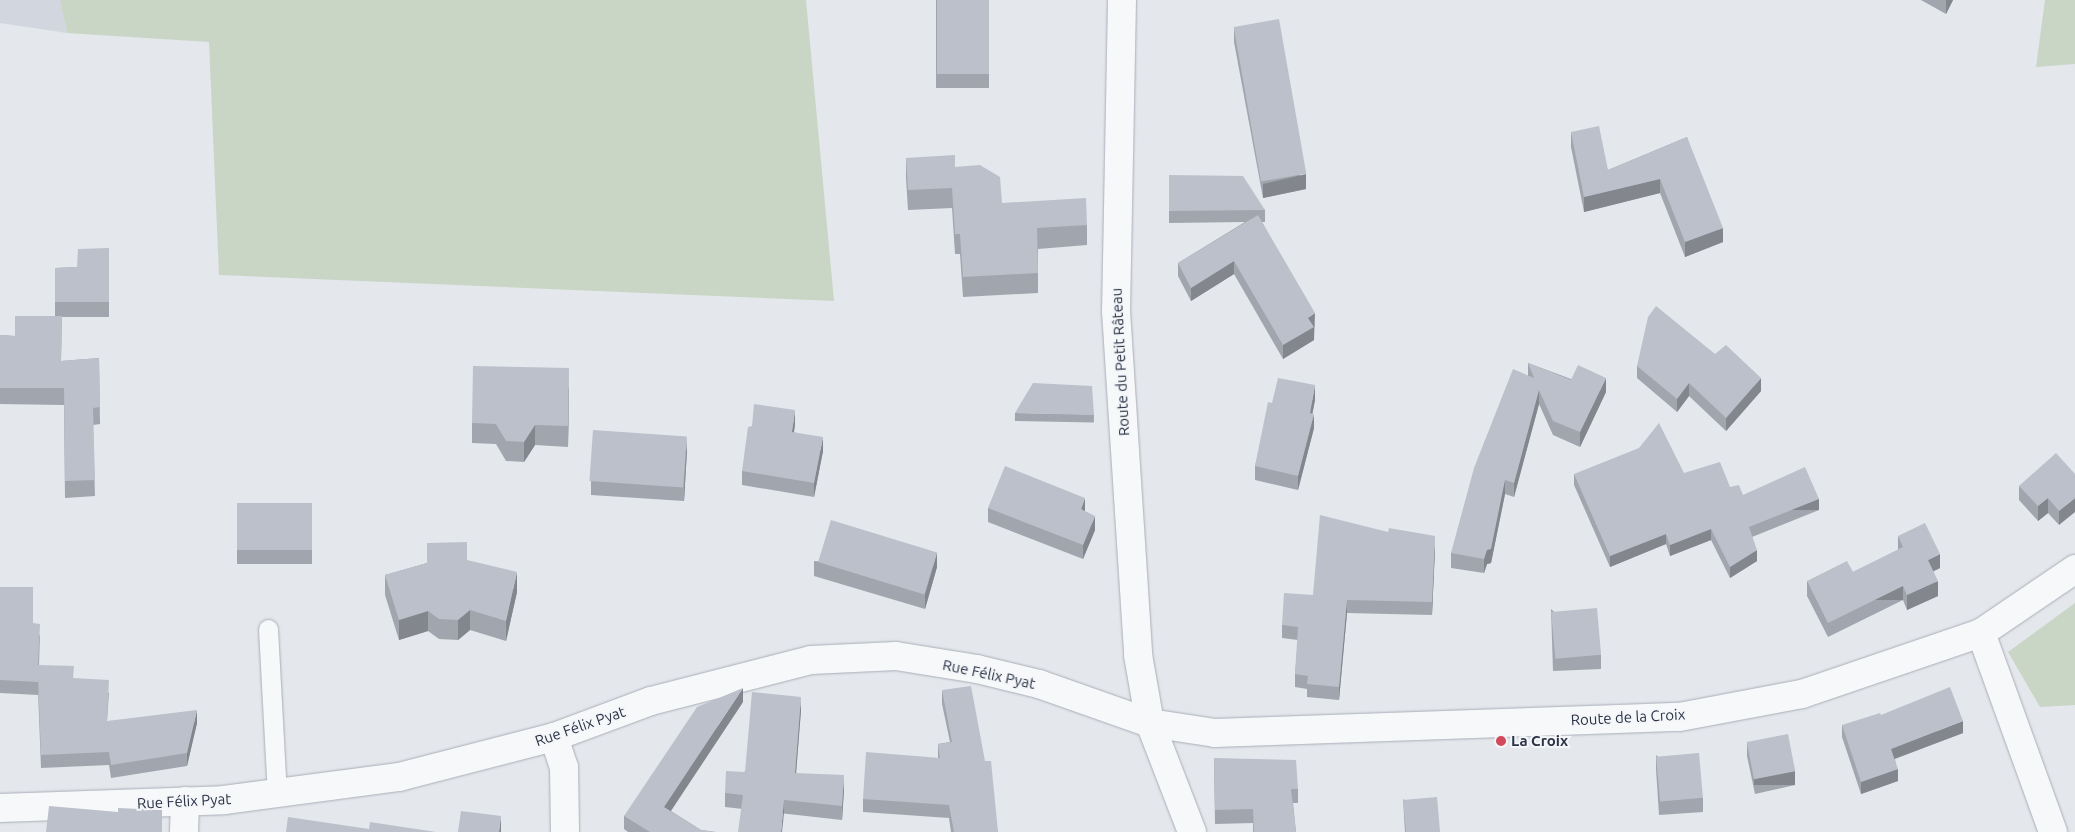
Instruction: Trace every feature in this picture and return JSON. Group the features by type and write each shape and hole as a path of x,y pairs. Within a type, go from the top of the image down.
{"street":[{"name":"Route du Petit Râteau","path":"1122,0 1116,311 1138,655 1150,723 1192,832"},
{"name":"Route de la Croix","path":"1150,723 1215,733 1680,717 1802,694 1981,633 2075,569"},
{"path":"1981,633 2053,832"},
{"name":"Rue Félix Pyat","path":"0,808 185,801 277,793 399,777 554,737 651,701 811,660 896,656 977,669 1039,684 1150,723"},
{"path":"554,737 564,767 565,832"},
{"path":"184,832 185,801"}],"lane":[{"path":"268,629 277,793"}],"shaded area":[{"path":"0,0 60,0 67,33 0,23"}],"green space":[{"path":"60,0 806,0 834,301 219,275 209,42 67,33"},
{"path":"2045,0 2075,0 2075,64 2036,67"},
{"path":"2075,603 2075,705 2040,707 2008,652"}],"building":[{"path":"937,0 989,0 989,74 937,74"},
{"path":"1279,19 1306,174 1261,182 1234,27"},
{"path":"1599,126 1608,170 1687,137 1723,228 1685,242 1660,179 1584,197 1571,132"},
{"path":"955,155 955,167 980,165 1000,177 1002,203 1086,198 1087,225 1037,228 1038,273 963,277 960,234 955,234 952,188 908,190 906,158"},
{"path":"1169,175 1243,176 1265,210 1169,211"},
{"path":"1258,215 1315,313 1308,318 1314,327 1283,345 1234,261 1191,288 1178,263"},
{"path":"109,248 109,302 55,302 55,268 77,267 78,249"},
{"path":"1656,306 1715,354 1726,345 1761,378 1726,418 1689,383 1677,399 1637,366 1648,317"},
{"path":"15,316 62,316 61,361 99,358 100,407 93,408 95,480 65,481 64,388 0,388 0,335 15,336"},
{"path":"1528,363 1571,380 1578,365 1606,378 1580,432 1553,421 1539,390 1514,483 1505,480 1491,549 1487,550 1484,559 1451,553 1474,468 1513,369 1534,378"},
{"path":"473,366 569,368 568,426 535,425 524,442 506,441 496,424 472,423"},
{"path":"1278,378 1315,385 1310,413 1314,414 1298,476 1255,466 1268,402 1272,403"},
{"path":"1033,383 1092,386 1094,415 1015,413"},
{"path":"754,404 795,410 792,432 823,437 814,483 742,471 748,427 752,426"},
{"path":"1659,423 1684,473 1720,462 1730,487 1739,485 1743,495 1805,467 1819,499 1749,527 1757,550 1730,567 1711,529 1670,545 1666,534 1610,556 1574,474 1639,448"},
{"path":"593,430 687,437 683,487 589,481"},
{"path":"2056,453 2075,474 2075,498 2059,511 2048,498 2038,506 2019,486"},
{"path":"1005,466 1085,498 1081,509 1095,516 1083,545 988,508"},
{"path":"237,503 312,503 312,550 237,550"},
{"path":"1320,515 1388,532 1389,528 1435,536 1432,602 1347,600 1339,687 1307,684 1308,676 1295,674 1298,627 1282,625 1284,593 1313,595"},
{"path":"831,520 937,552 924,595 818,562"},
{"path":"1925,523 1940,554 1928,560 1938,581 1907,595 1903,586 1828,623 1807,581 1847,561 1853,572 1903,547 1898,536"},
{"path":"467,542 467,560 517,572 506,621 470,610 458,620 439,619 428,611 399,620 385,575 427,563 427,543"},
{"path":"0,587 33,587 33,623 40,624 38,665 74,666 73,678 109,680 107,721 197,710 187,753 111,765 109,752 41,755 38,678 38,682 0,680"},
{"path":"1597,608 1601,655 1555,659 1551,612"},
{"path":"971,686 985,761 991,761 998,832 954,832 949,805 863,799 866,752 940,758 938,744 952,742 942,690"},
{"path":"1950,687 1963,721 1891,749 1898,769 1861,782 1842,725 1880,713 1881,715"},
{"path":"743,688 664,807 701,830 716,832 650,832 624,816 697,707"},
{"path":"752,692 801,697 795,773 844,775 842,806 784,800 781,832 738,832 743,795 725,793 726,771 745,772"},
{"path":"1788,734 1795,771 1754,779 1747,742"},
{"path":"1699,753 1703,798 1660,802 1656,757"},
{"path":"1214,758 1296,760 1298,789 1291,789 1296,832 1254,832 1253,809 1215,810"},
{"path":"1437,797 1440,832 1406,832 1403,800"},
{"path":"49,806 118,812 118,808 162,810 162,832 46,832"},
{"path":"461,811 501,816 499,832 458,832"},
{"path":"288,817 369,829 370,822 436,832 286,832"}],"place":[{"name":"La Croix","path":"1501,741"}]}
